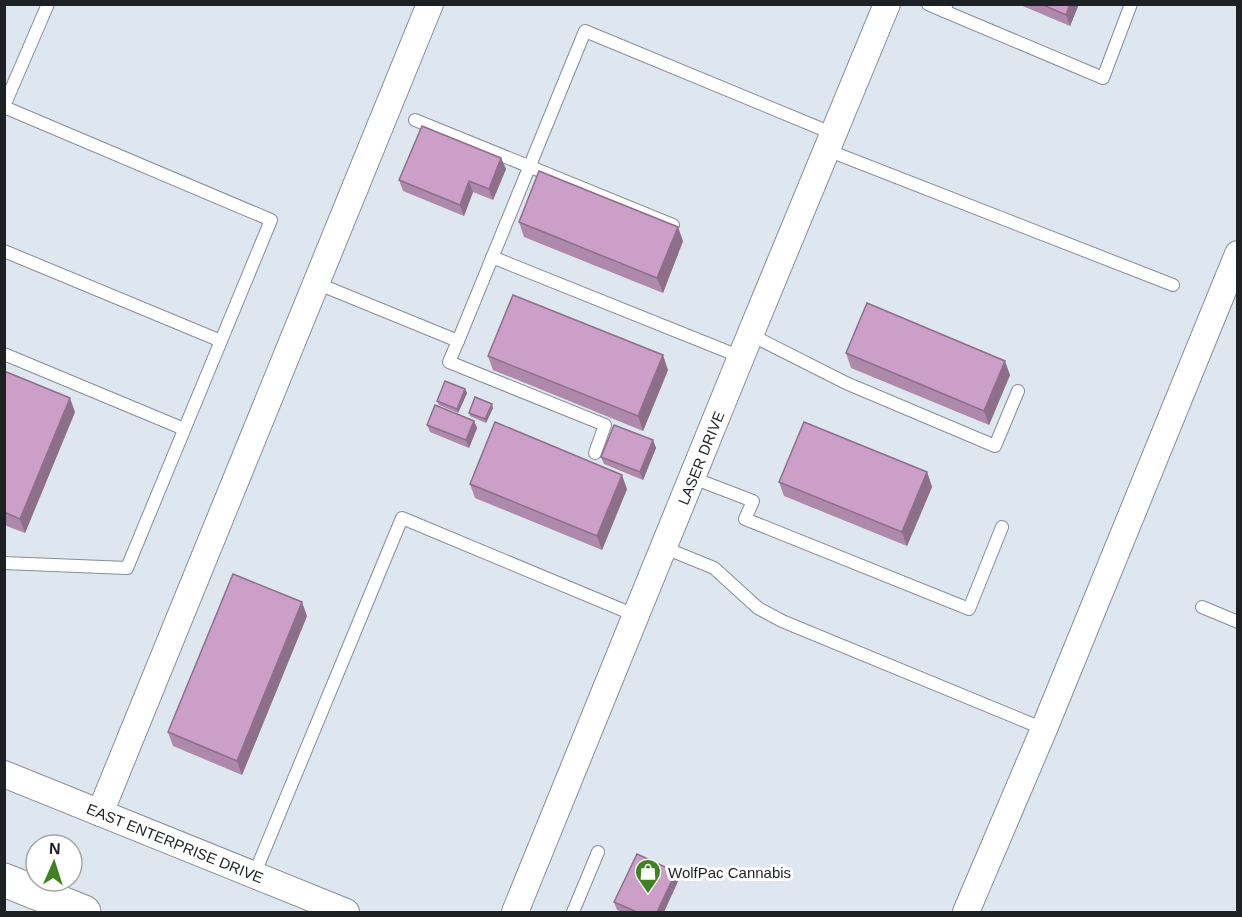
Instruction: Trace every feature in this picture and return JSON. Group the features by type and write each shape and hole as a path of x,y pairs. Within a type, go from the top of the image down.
{"highway":[{"path":"4,880 84,912"}],"street":[{"path":"100,813 430,4"},
{"name":"LASER DRIVE","path":"515,912 887,4"},
{"path":"966,912 1044,729 1238,254"},
{"name":"EAST ENTERPRISE DRIVE","path":"4,774 346,912"}],"lane":[{"path":"4,564 127,567 271,220 4,106 48,4"},
{"path":"928,4 945,8 1103,78 1131,4"},
{"path":"595,453 605,425 449,362 585,31 831,142 1173,285"},
{"path":"415,120 673,225"},
{"path":"4,250 221,341"},
{"path":"492,257 846,383 995,446 1018,391"},
{"path":"316,283 458,341"},
{"path":"4,354 184,429"},
{"path":"693,478 753,501 745,519 969,609 1002,527"},
{"path":"254,875 402,518 637,616"},
{"path":"664,548 714,568 758,608 782,621 1044,729"},
{"path":"1202,607 1238,622"},
{"path":"573,912 598,852"}],"building":[{"path":"1041,4 1070,4 1066,15"},
{"path":"422,126 501,158 489,189 469,181 460,205 399,180"},
{"path":"539,171 678,227 657,278 519,222"},
{"path":"513,295 663,355 638,416 488,356"},
{"path":"867,303 1005,361 984,411 846,353"},
{"path":"4,371 70,398 20,519 4,512"},
{"path":"445,381 465,389 457,409 437,401"},
{"path":"475,397 492,404 485,419 469,413"},
{"path":"435,405 474,421 466,440 427,425"},
{"path":"495,422 622,475 597,536 470,484"},
{"path":"804,422 927,472 902,532 779,482"},
{"path":"614,425 653,440 640,472 601,457"},
{"path":"233,574 302,602 237,761 168,732"},
{"name":"WolfPac Cannabis","path":"637,854 676,872 657,912 637,912 614,902"}],"place":[{"name":"WolfPac Cannabis","path":"648,895"}]}
